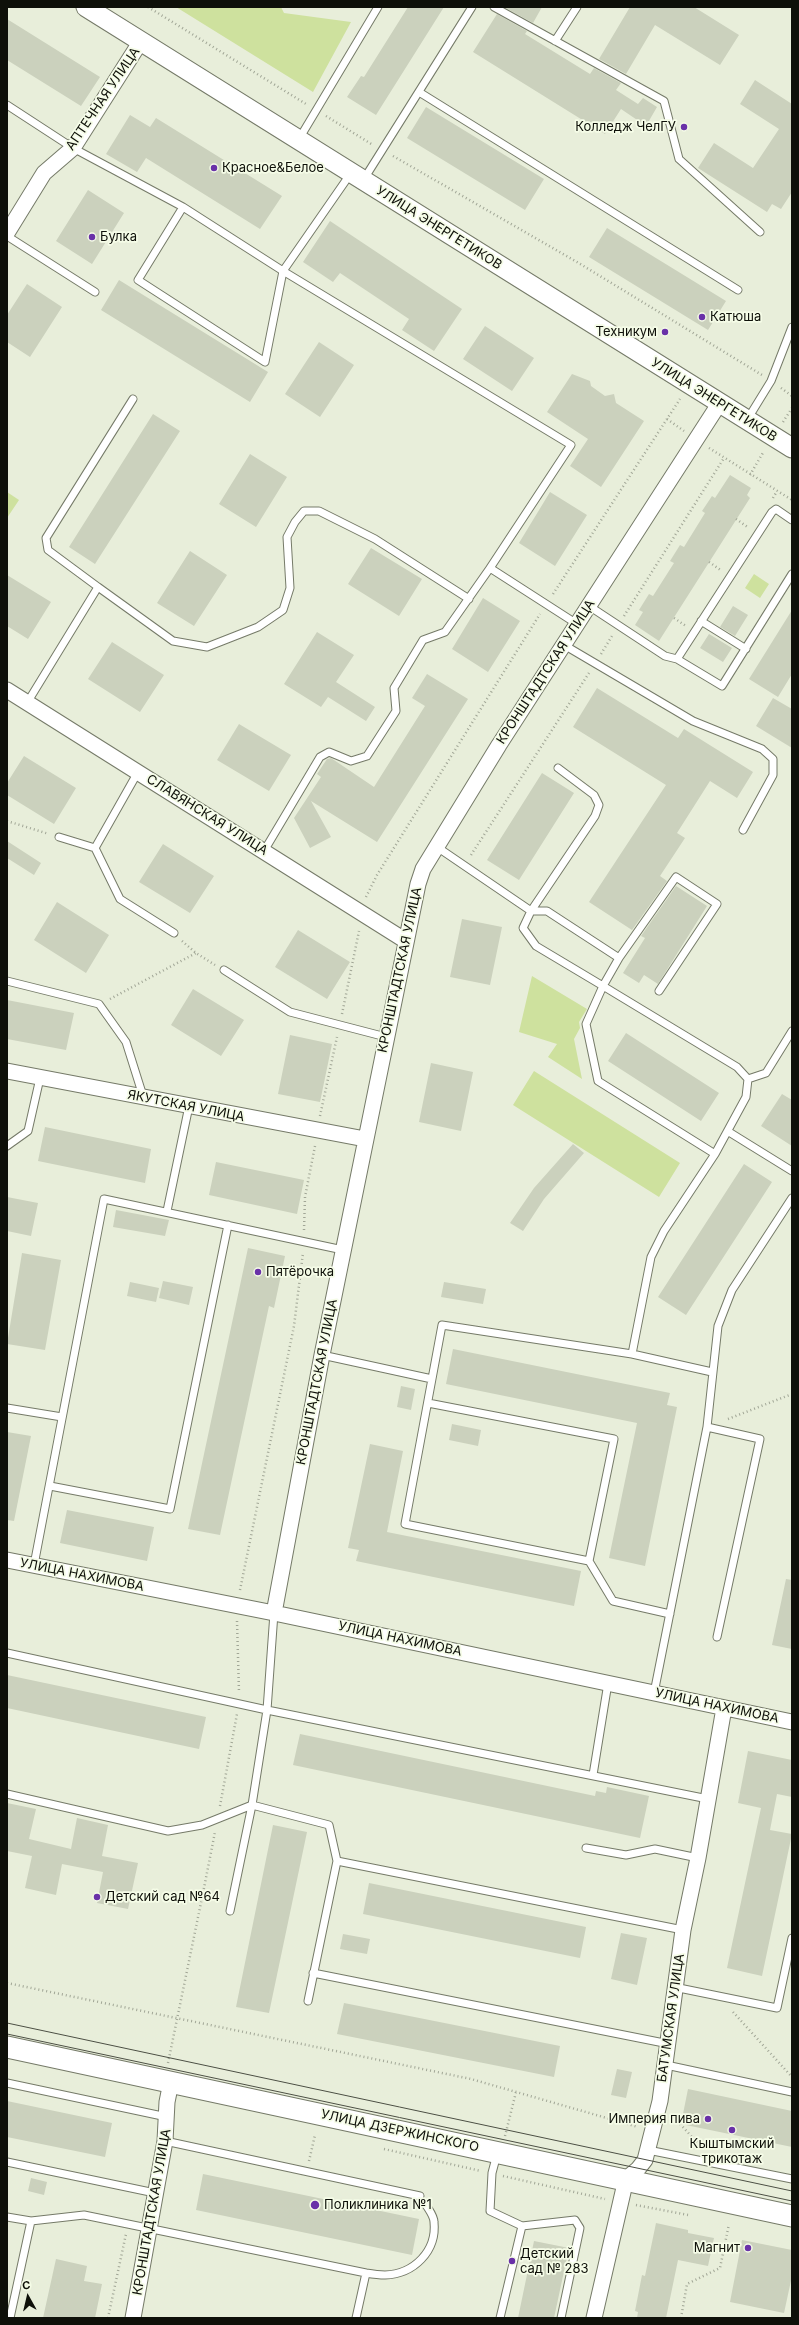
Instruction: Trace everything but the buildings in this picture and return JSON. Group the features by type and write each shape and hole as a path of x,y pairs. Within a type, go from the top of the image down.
{"main road":[{"name":"УЛИЦА ДЗЕРЖИНСКОГО","path":"7,2047 626,2179 792,2216"}],"street":[{"name":"УЛИЦА ЭНЕРГЕТИКОВ","path":"86,7 719,404 792,448"},
{"name":"АПТЕЧНАЯ УЛИЦА","path":"7,234 44,173 74,148 141,41"},
{"name":"КРОНШТАДТСКАЯ УЛИЦА","path":"274,1613 322,1355 365,1139 418,884 423,869 588,606 719,404"},
{"name":"СЛАВЯНСКАЯ УЛИЦА","path":"7,690 406,941"},
{"name":"ЯКУТСКАЯ УЛИЦА","path":"7,1071 365,1139"},
{"name":"УЛИЦА НАХИМОВА","path":"7,1560 236,1605 792,1722"},
{"name":"БАТУМСКАЯ УЛИЦА","path":"626,2179 638,2169 648,2150 660,2101 669,2044 674,1987 683,1930 698,1858 724,1708"},
{"name":"КРОНШТАДТСКАЯ УЛИЦА","path":"133,2318 155,2193 166,2141 167,2102 163,2080"},
{"path":"594,2318 626,2179"}],"lane":[{"path":"298,140 378,7"},
{"path":"183,207 138,280 265,362 284,271 357,177 382,150 472,7"},
{"path":"494,7 664,101 679,159 760,232"},
{"path":"555,41 577,7"},
{"path":"419,92 738,290"},
{"path":"7,105 74,148 183,207 284,271 571,445 490,568 445,632 423,640 394,688 396,711 366,756 351,761 329,752 320,757 264,851"},
{"path":"7,234 95,292"},
{"path":"747,420 771,381 792,327"},
{"path":"133,399 46,538 48,550 173,641 207,647 258,627 283,610 290,588 287,537 295,522 304,511 319,511 375,539 469,599"},
{"path":"677,659 772,512 776,509 792,520"},
{"path":"490,568 577,624"},
{"path":"588,606 665,656 677,659 722,686 792,574"},
{"path":"27,703 98,587"},
{"path":"702,621 746,649"},
{"path":"564,645 694,722 738,741 762,749 773,759 773,775 743,830"},
{"path":"558,768 594,795 599,805 596,816 532,911 523,928 536,946 736,1067 748,1079"},
{"path":"95,848 138,772"},
{"path":"59,837 95,848 120,898 174,934"},
{"path":"436,847 532,911 547,911 619,958"},
{"path":"659,991 717,904 676,877 619,958 603,986 586,1024 598,1081 715,1154"},
{"path":"224,970 290,1012 386,1037"},
{"path":"7,981 99,1004 126,1042 143,1098"},
{"path":"748,1079 766,1073 792,1031"},
{"path":"7,1146 28,1131 40,1078"},
{"path":"632,1354 652,1257 664,1231 729,1132 746,1097 748,1079"},
{"path":"167,1211 189,1106"},
{"path":"729,1132 792,1171"},
{"path":"654,1693 707,1427 718,1326 732,1290 792,1198"},
{"path":"34,1565 104,1199 167,1211 343,1250"},
{"path":"50,1486 170,1509 228,1225"},
{"path":"589,1561 405,1524 442,1325 632,1354 712,1372"},
{"path":"322,1355 432,1379"},
{"path":"428,1403 614,1439 589,1561 613,1601 670,1614"},
{"path":"7,1408 62,1416"},
{"path":"707,1427 760,1439 717,1637"},
{"path":"230,1912 252,1805 267,1710 274,1613"},
{"path":"7,1653 267,1710 708,1799"},
{"path":"593,1775 608,1683"},
{"path":"7,1794 168,1831 202,1825 252,1805 329,1825 337,1861 308,2001"},
{"path":"586,1848 626,1855 655,1849 698,1858"},
{"path":"337,1861 683,1930"},
{"path":"674,1987 777,2008 792,1938"},
{"path":"313,1973 669,2044"},
{"path":"666,2065 792,2092"},
{"path":"7,2083 167,2116"},
{"path":"166,2141 420,2196"},
{"path":"648,2150 792,2179"},
{"path":"497,2152 492,2173 490,2211 522,2226 575,2220 580,2228 561,2318"},
{"path":"7,2162 155,2193"},
{"path":"7,2217 31,2221 84,2215 366,2273 386,2275 414,2267 427,2254 434,2236 434,2220 426,2205"},
{"path":"10,2318 31,2221"},
{"path":"500,2318 522,2226"},
{"path":"356,2318 366,2273"}],"path":[{"path":"148,7 382,150 577,262 771,381 792,396"},
{"path":"317,1130 360,925 359,912 377,875 546,604 689,385"},
{"path":"667,419 792,500"},
{"path":"736,519 752,531"},
{"path":"709,562 725,573"},
{"path":"674,618 689,629"},
{"path":"7,821 59,837"},
{"path":"174,934 196,953 224,970"},
{"path":"99,1004 196,953"},
{"path":"707,1427 792,1394"},
{"path":"163,2080 178,2019 239,1704 236,1605"},
{"path":"203,1893 233,1898"},
{"path":"7,1983 471,2079 653,2131"},
{"path":"719,1996 792,2077"},
{"path":"497,2152 507,2130 516,2092"},
{"path":"660,2101 716,2164"},
{"path":"307,2172 315,2134"},
{"path":"108,2318 128,2224"},
{"path":"681,2318 687,2284 720,2268 729,2224"}],"green space":[{"path":"176,7 281,7 284,13 351,22 313,92"},
{"path":"7,492 19,500 7,518"},
{"path":"754,574 769,584 760,598 745,588"},
{"path":"532,976 587,1009 579,1022 580,1028 574,1039 582,1079 548,1057 557,1044 519,1032"},
{"path":"534,1071 680,1163 659,1197 513,1105"}],"tram line":[{"path":"7,2023 792,2191"},
{"path":"7,2034 792,2201"}],"place":[{"name":"Колледж ЧелГУ","path":"684,127"},
{"name":"Красное&Белое","path":"214,168"},
{"name":"Булка","path":"92,237"},
{"name":"Катюша","path":"702,317"},
{"name":"Техникум","path":"665,332"},
{"name":"Пятёрочка","path":"258,1272"},
{"name":"Детский сад №64","path":"97,1897"},
{"name":"Империя пива","path":"708,2119"},
{"name":"Кыштымский трикотаж","path":"732,2130"},
{"name":"Поликлиника №1","path":"315,2205"},
{"name":"Магнит","path":"748,2248"},
{"name":"Детский сад № 283","path":"512,2261"}]}
